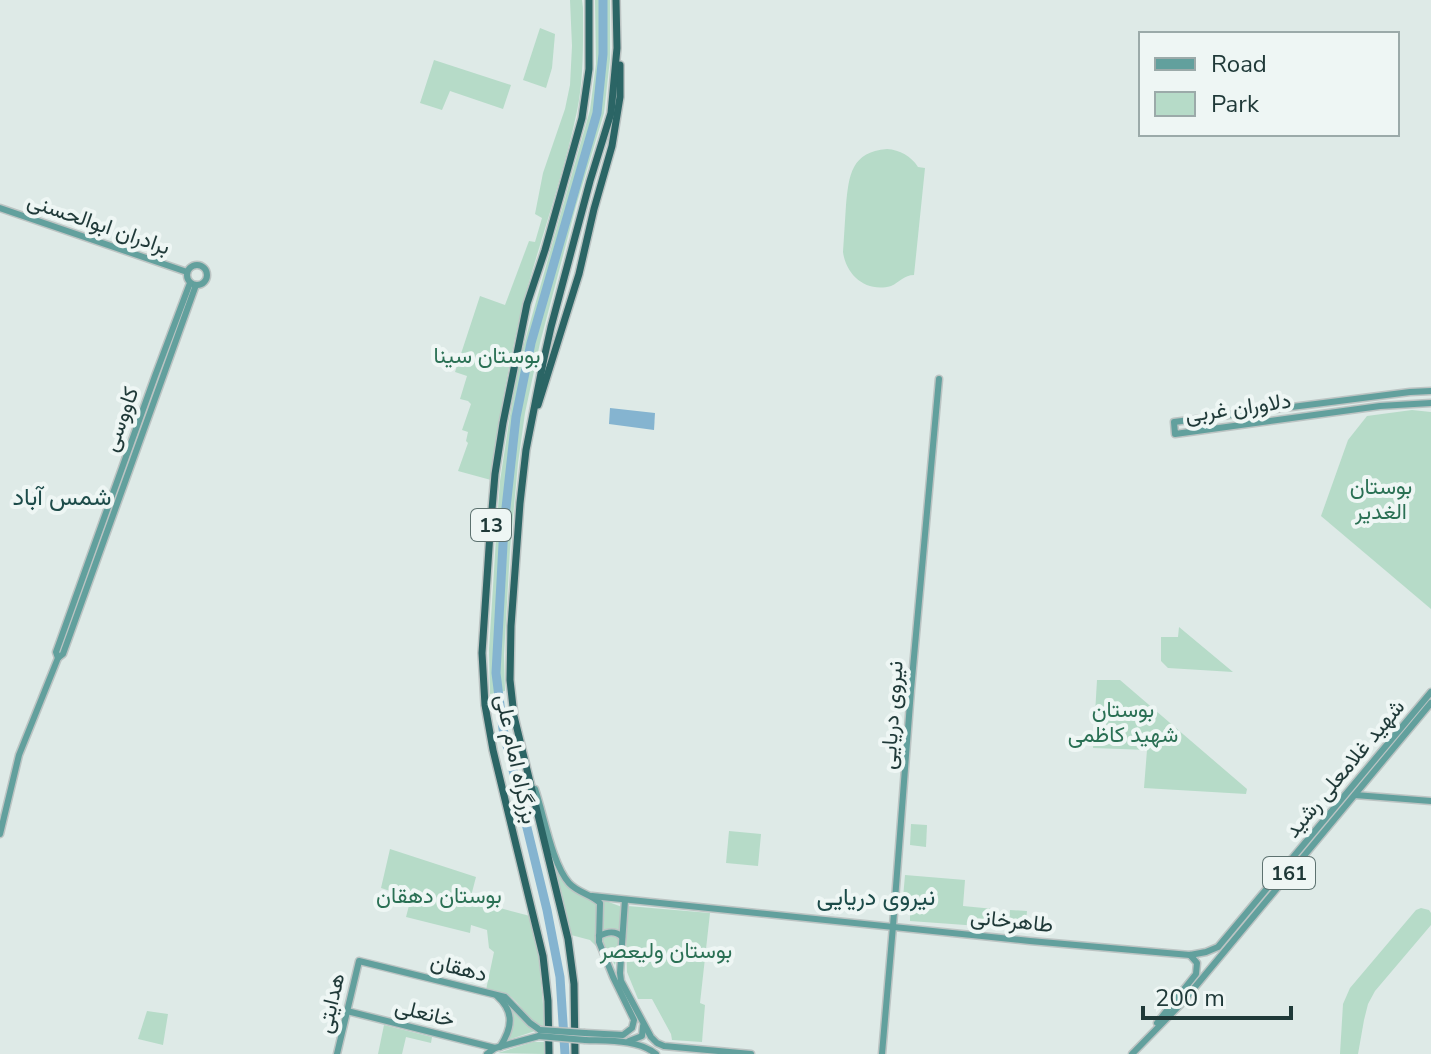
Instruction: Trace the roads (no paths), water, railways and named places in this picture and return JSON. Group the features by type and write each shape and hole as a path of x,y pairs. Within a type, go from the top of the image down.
{"highway":[{"name":"بزرگراه امام علی","path":"549,1054 543,956 493,750 485,705 482,653 494,488 503,423 527,304 545,250 584,105 590,39 589,0"},
{"name":"بزرگراه امام علی","path":"575,1054 574,984 568,939 514,716 510,680 517,536 526,450 551,327 611,113 617,48 616,0"},
{"path":"526,450 581,270 612,146 620,97 617,48"}],"main road":[{"name":"برادران ابوالحسنی","path":"0,208 187,272"},
{"path":"194,266 200,266 207,275 205,281 193,284 187,279 187,272 194,266"},
{"name":"کاووسی","path":"0,834 19,755 58,658 63,654 140,427 193,284"},
{"name":"نیروی دریایی","path":"882,1054 939,379"},
{"name":"دلاوران غربی","path":"1431,391 1174,422 1175,434 1380,406 1431,403"},
{"name":"شهید غلامعلی رشید","path":"1132,1054 1180,1005 1355,795 1431,692"},
{"name":"شهید غلامعلی رشید","path":"1190,955 1218,947 1431,703"},
{"path":"525,764 560,868 573,886 592,896 601,906 599,942 634,1020 627,1033 585,1036"},
{"path":"1355,795 1431,801"},
{"name":"طاهرخانی","path":"592,896 1190,955"},
{"path":"625,900 621,981 643,1026 657,1043 751,1054"},
{"path":"599,936 611,932 622,937"},
{"name":"شهید غلامعلی رشید","path":"1144,1041 1196,974 1197,963 1190,955"},
{"name":"دهقان","path":"359,961 494,994 509,1000 539,1033"},
{"name":"هدایتی","path":"337,1054 359,961"},
{"path":"494,994 510,1013 508,1030 498,1047"},
{"name":"خانعلی","path":"347,1011 498,1047"},
{"path":"623,1042 642,1036 643,1026"},
{"path":"487,1054 539,1033 623,1042 656,1054"},
{"path":"670,1054 676,1047"}],"water":[{"path":"610,408 655,413 654,430 609,424"}],"waterway":[{"path":"565,1054 560,977 503,729 496,673 504,526 516,417 531,343 597,113 603,54 603,0"}],"district":[{"name":"شمس آباد","path":"62,497"},
{"name":"نیروی دریایی","path":"876,897"}],"park label":[{"name":"بوستان سینا","path":"487,355"},
{"name":"بوستان الغدیر","path":"1381,498"},
{"name":"بوستان شهید کاظمی","path":"1123,722"},
{"name":"بوستان دهقان","path":"439,895"},
{"name":"بوستان ولیعصر","path":"666,950"}]}
